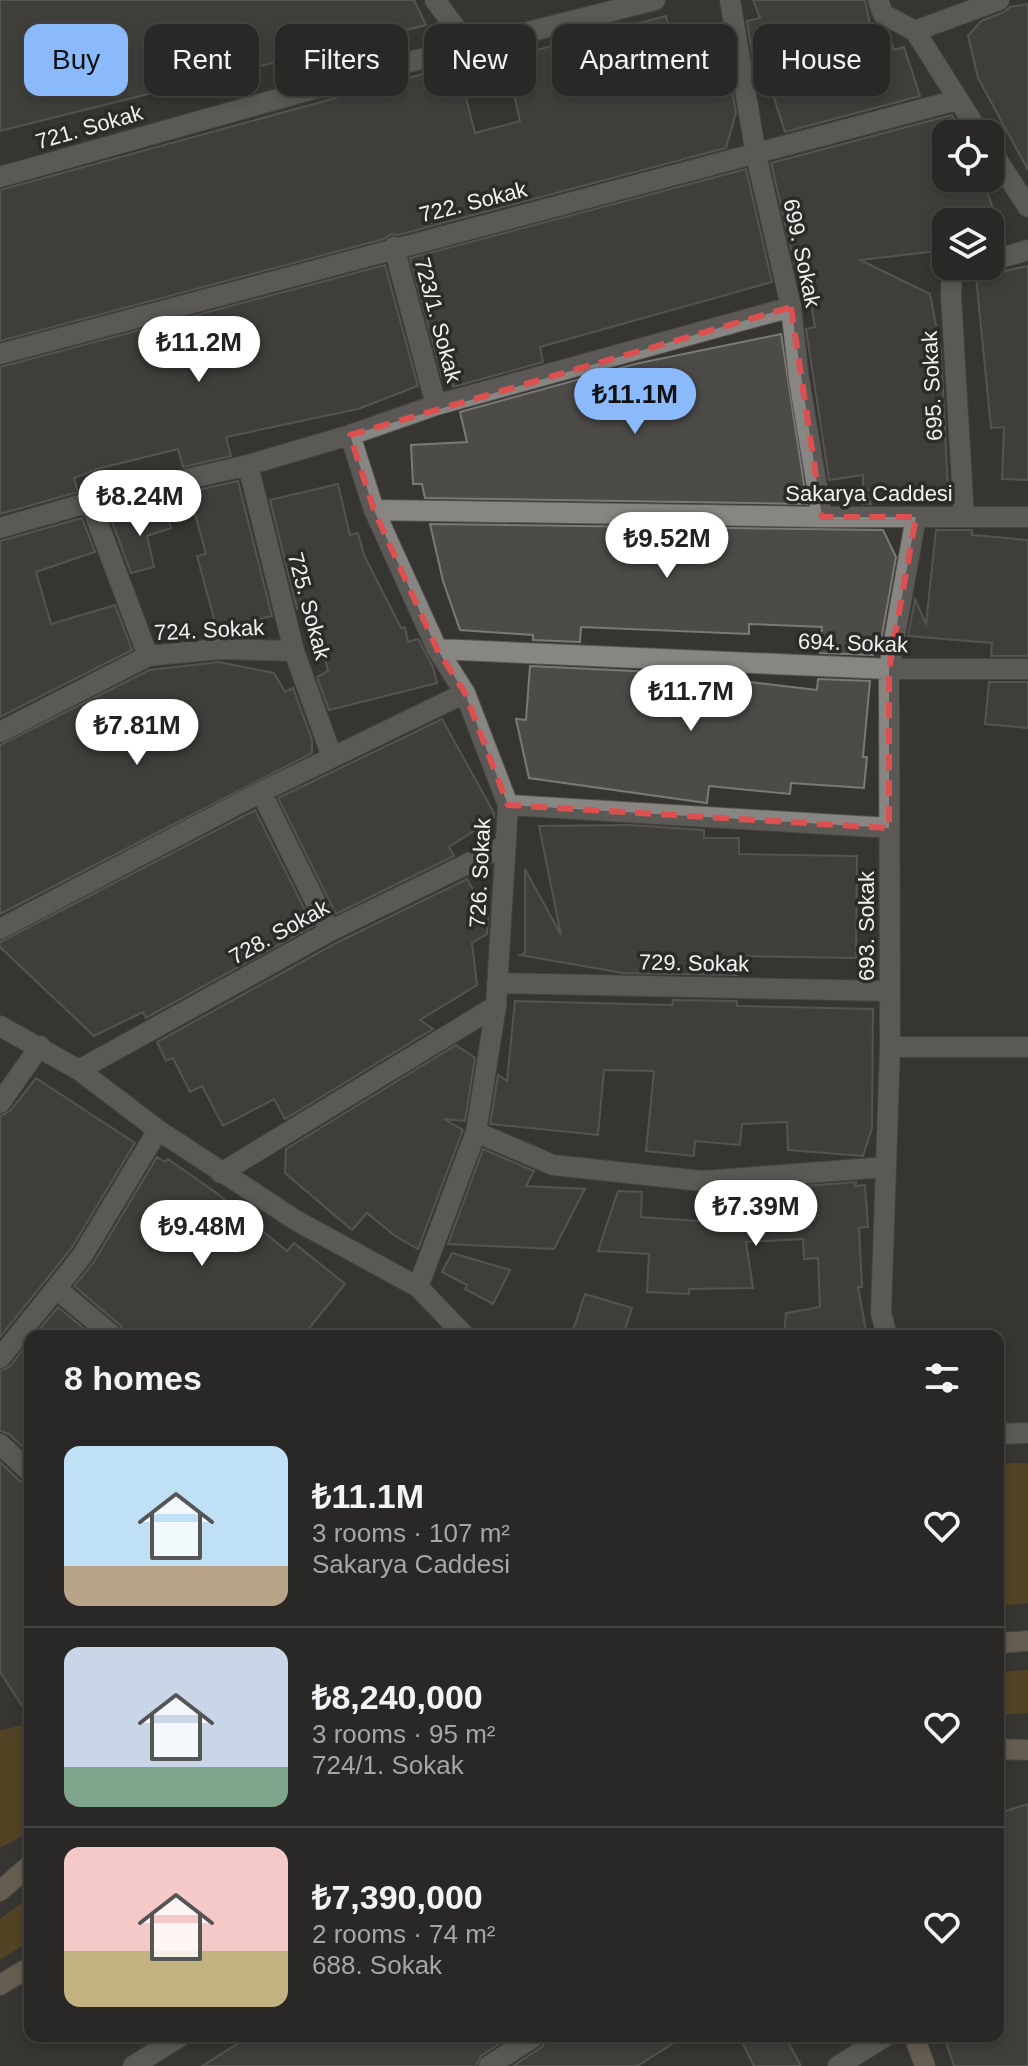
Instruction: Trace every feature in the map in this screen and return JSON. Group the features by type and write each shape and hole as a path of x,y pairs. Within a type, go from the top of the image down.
{"main road":[{"path":"1004,1643 1028,1641"},
{"path":"1004,1749 1028,1750"},
{"path":"0,1891 24,1870"},
{"path":"0,1985 24,1971"},
{"path":"916,2042 925,2066"}],"street":[{"path":"435,0 453,24"},
{"name":"721. Sokak","path":"536,27 613,5 655,0"},
{"name":"699. Sokak","path":"730,0 756,155 791,307 799,379 822,517"},
{"path":"878,0 883,14 915,31 971,120"},
{"path":"915,31 999,0"},
{"name":"721. Sokak","path":"0,177 424,59"},
{"name":"722. Sokak","path":"0,354 957,100"},
{"path":"1004,170 1028,207"},
{"name":"723/1. Sokak","path":"394,247 436,405"},
{"path":"1004,257 1028,250"},
{"name":"695. Sokak","path":"952,280 964,517"},
{"path":"0,528 90,502 248,465 350,435 436,405 791,307"},
{"name":"726. Sokak","path":"350,435 374,510 437,649 465,693 508,805 496,1006 476,1132 418,1287"},
{"name":"725. Sokak","path":"248,465 294,651 332,757"},
{"path":"90,502 148,656"},
{"name":"Sakarya Caddesi","path":"374,510 1028,517"},
{"name":"693. Sokak","path":"885,1330 881,1313 890,1047 889,669 916,517"},
{"name":"724. Sokak","path":"0,732 148,656 219,649 294,651"},
{"name":"694. Sokak","path":"437,649 889,669 1028,669"},
{"path":"0,929 261,792 465,693"},
{"path":"261,792 330,931"},
{"path":"508,805 889,828"},
{"name":"728. Sokak","path":"79,1070 330,931 506,845"},
{"name":"729. Sokak","path":"497,983 890,991"},
{"path":"221,1173 496,1006"},
{"path":"0,1026 79,1070 158,1130 297,1221 418,1287 459,1330"},
{"path":"0,1103 40,1046"},
{"path":"890,1047 1028,1047"},
{"path":"0,1358 82,1256 158,1130"},
{"path":"476,1132 553,1165 702,1181 886,1167"},
{"path":"57,1289 106,1330"},
{"path":"1004,1434 1028,1433"},
{"path":"0,1444 24,1466"},
{"path":"133,2066 171,2042"},
{"path":"489,2066 526,2042"},
{"path":"838,2066 876,2042"}],"highlighted area":[{"path":"791,307 822,517 916,517 889,669 889,828 508,805 465,693 437,649 374,510 350,435"}],"shaded area":[{"path":"1004,1463 1028,1463 1028,1603 1004,1605"},
{"path":"1028,1670 1028,1713 1004,1715 1004,1672"},
{"path":"24,1725 24,1835 0,1848 0,1730"},
{"path":"24,1901 24,1945 0,1959 0,1919"}],"building":[{"path":"0,0 414,0 426,24 408,29 408,24 275,24 275,63 259,67 259,24 144,24 144,95 0,131"},
{"path":"753,0 865,0 870,24 753,24 752,54 747,21 760,18"},
{"path":"1028,4 1028,170 1004,126 1004,120 1001,120 978,78 968,36 981,21 1010,7"},
{"path":"666,16 668,24 636,24"},
{"path":"890,38 894,50 904,47 920,96 785,132 773,96 890,96"},
{"path":"552,46 552,96 733,96 736,113 726,148 398,235 391,234 384,239 0,341 0,190 343,96 408,96 408,78 424,74 424,96 466,96 475,133 520,121 514,96 536,96 536,50"},
{"path":"952,115 955,120 933,120"},
{"path":"932,120 932,192 987,192 993,208 932,208 932,252 860,260 930,294 941,351 948,489 865,490 871,504 863,504 863,475 829,480 806,329 815,327 806,272 797,275 771,163"},
{"path":"746,169 772,282 540,347 543,362 453,387 450,374 442,377 410,258"},
{"path":"385,265 418,386 358,409 226,437 231,456 183,467 178,449 97,469 74,478 78,492 0,514 0,367"},
{"path":"1028,266 1028,480 1002,479 1004,427 991,428 976,280 1004,280 1004,271"},
{"path":"781,334 807,504 425,498 422,484 413,484 411,445 467,442 460,412 635,364"},
{"path":"238,481 272,616 217,630 197,556 206,554 189,492"},
{"path":"338,484 350,535 358,533 364,555 401,628 405,627 408,642 418,639 433,667 437,683 329,710 317,677 328,671 318,628 312,629 307,607 297,609 270,500"},
{"path":"166,509 171,528 147,536 154,567 131,573 112,522"},
{"path":"82,518 95,552 36,572 51,624 115,605 132,650 0,717 0,541"},
{"path":"430,524 883,530 896,557 880,646 874,645 873,655 820,653 822,627 749,624 749,634 581,627 580,642 533,640 533,635 460,630 443,581"},
{"path":"936,530 972,530 972,535 1028,540 1028,656 991,656 992,643 908,636 915,599 926,624"},
{"path":"219,662 274,673 285,692 293,688 312,740 312,753 0,914 0,745 149,670"},
{"path":"530,666 675,673 817,690 818,679 870,681 863,757 867,757 864,788 791,783 790,794 709,786 707,803 529,778 516,719 526,720"},
{"path":"989,682 1028,682 1028,728 985,724"},
{"path":"442,719 494,818 449,847 454,856 336,914 278,798"},
{"path":"255,810 313,926 146,1018 143,1012 94,1036 0,947 0,942"},
{"path":"630,825 704,830 704,838 739,838 739,854 857,856 856,958 738,956 737,975 623,973 520,955 525,953 525,869 561,935 539,826"},
{"path":"467,879 488,916 487,934 472,943 477,985 420,1020 433,1029 285,1119 274,1099 223,1126 202,1086 190,1092 173,1058 166,1061 157,1042 336,943"},
{"path":"673,1000 737,1001 737,1006 873,1009 872,1128 863,1156 788,1150 787,1122 742,1124 740,1145 695,1141 694,1156 646,1151 654,1071 604,1070 598,1135 490,1124 498,1075 507,1081 515,1001 672,1005"},
{"path":"456,1045 475,1058 465,1121 444,1119 463,1130 418,1249 395,1236 367,1213 352,1230 285,1173 286,1149"},
{"path":"36,1078 135,1143 71,1249 0,1337 0,1116 10,1111"},
{"path":"483,1149 534,1171 526,1186 585,1189 554,1249 448,1244"},
{"path":"157,1157 165,1162 168,1159 218,1194 287,1251 294,1243 345,1284 308,1330 123,1330 74,1286 93,1263"},
{"path":"856,1182 855,1186 865,1185 868,1227 859,1228 862,1287 858,1287 866,1330 785,1330 786,1313 820,1307 818,1258 804,1259 803,1239 746,1242 753,1288 689,1289 689,1294 647,1292 649,1254 598,1251 618,1191 642,1192 641,1217 714,1222 716,1202 790,1190 790,1187"},
{"path":"452,1253 510,1270 493,1304 442,1272"},
{"path":"585,1294 632,1308 625,1330 573,1330"},
{"path":"58,1307 86,1330 39,1330"},
{"path":"24,1348 24,1448 9,1434 0,1431 0,1371 10,1366"},
{"path":"0,1462 24,1483 24,1709 0,1672"},
{"path":"1028,1804 1028,2066 954,2066 946,2042 1004,2042 1004,1811"},
{"path":"240,2042 502,2042 481,2056 476,2066 202,2066"},
{"path":"545,2042 675,2042 637,2066 513,2066"},
{"path":"742,2042 788,2042 801,2066 754,2066"}]}
